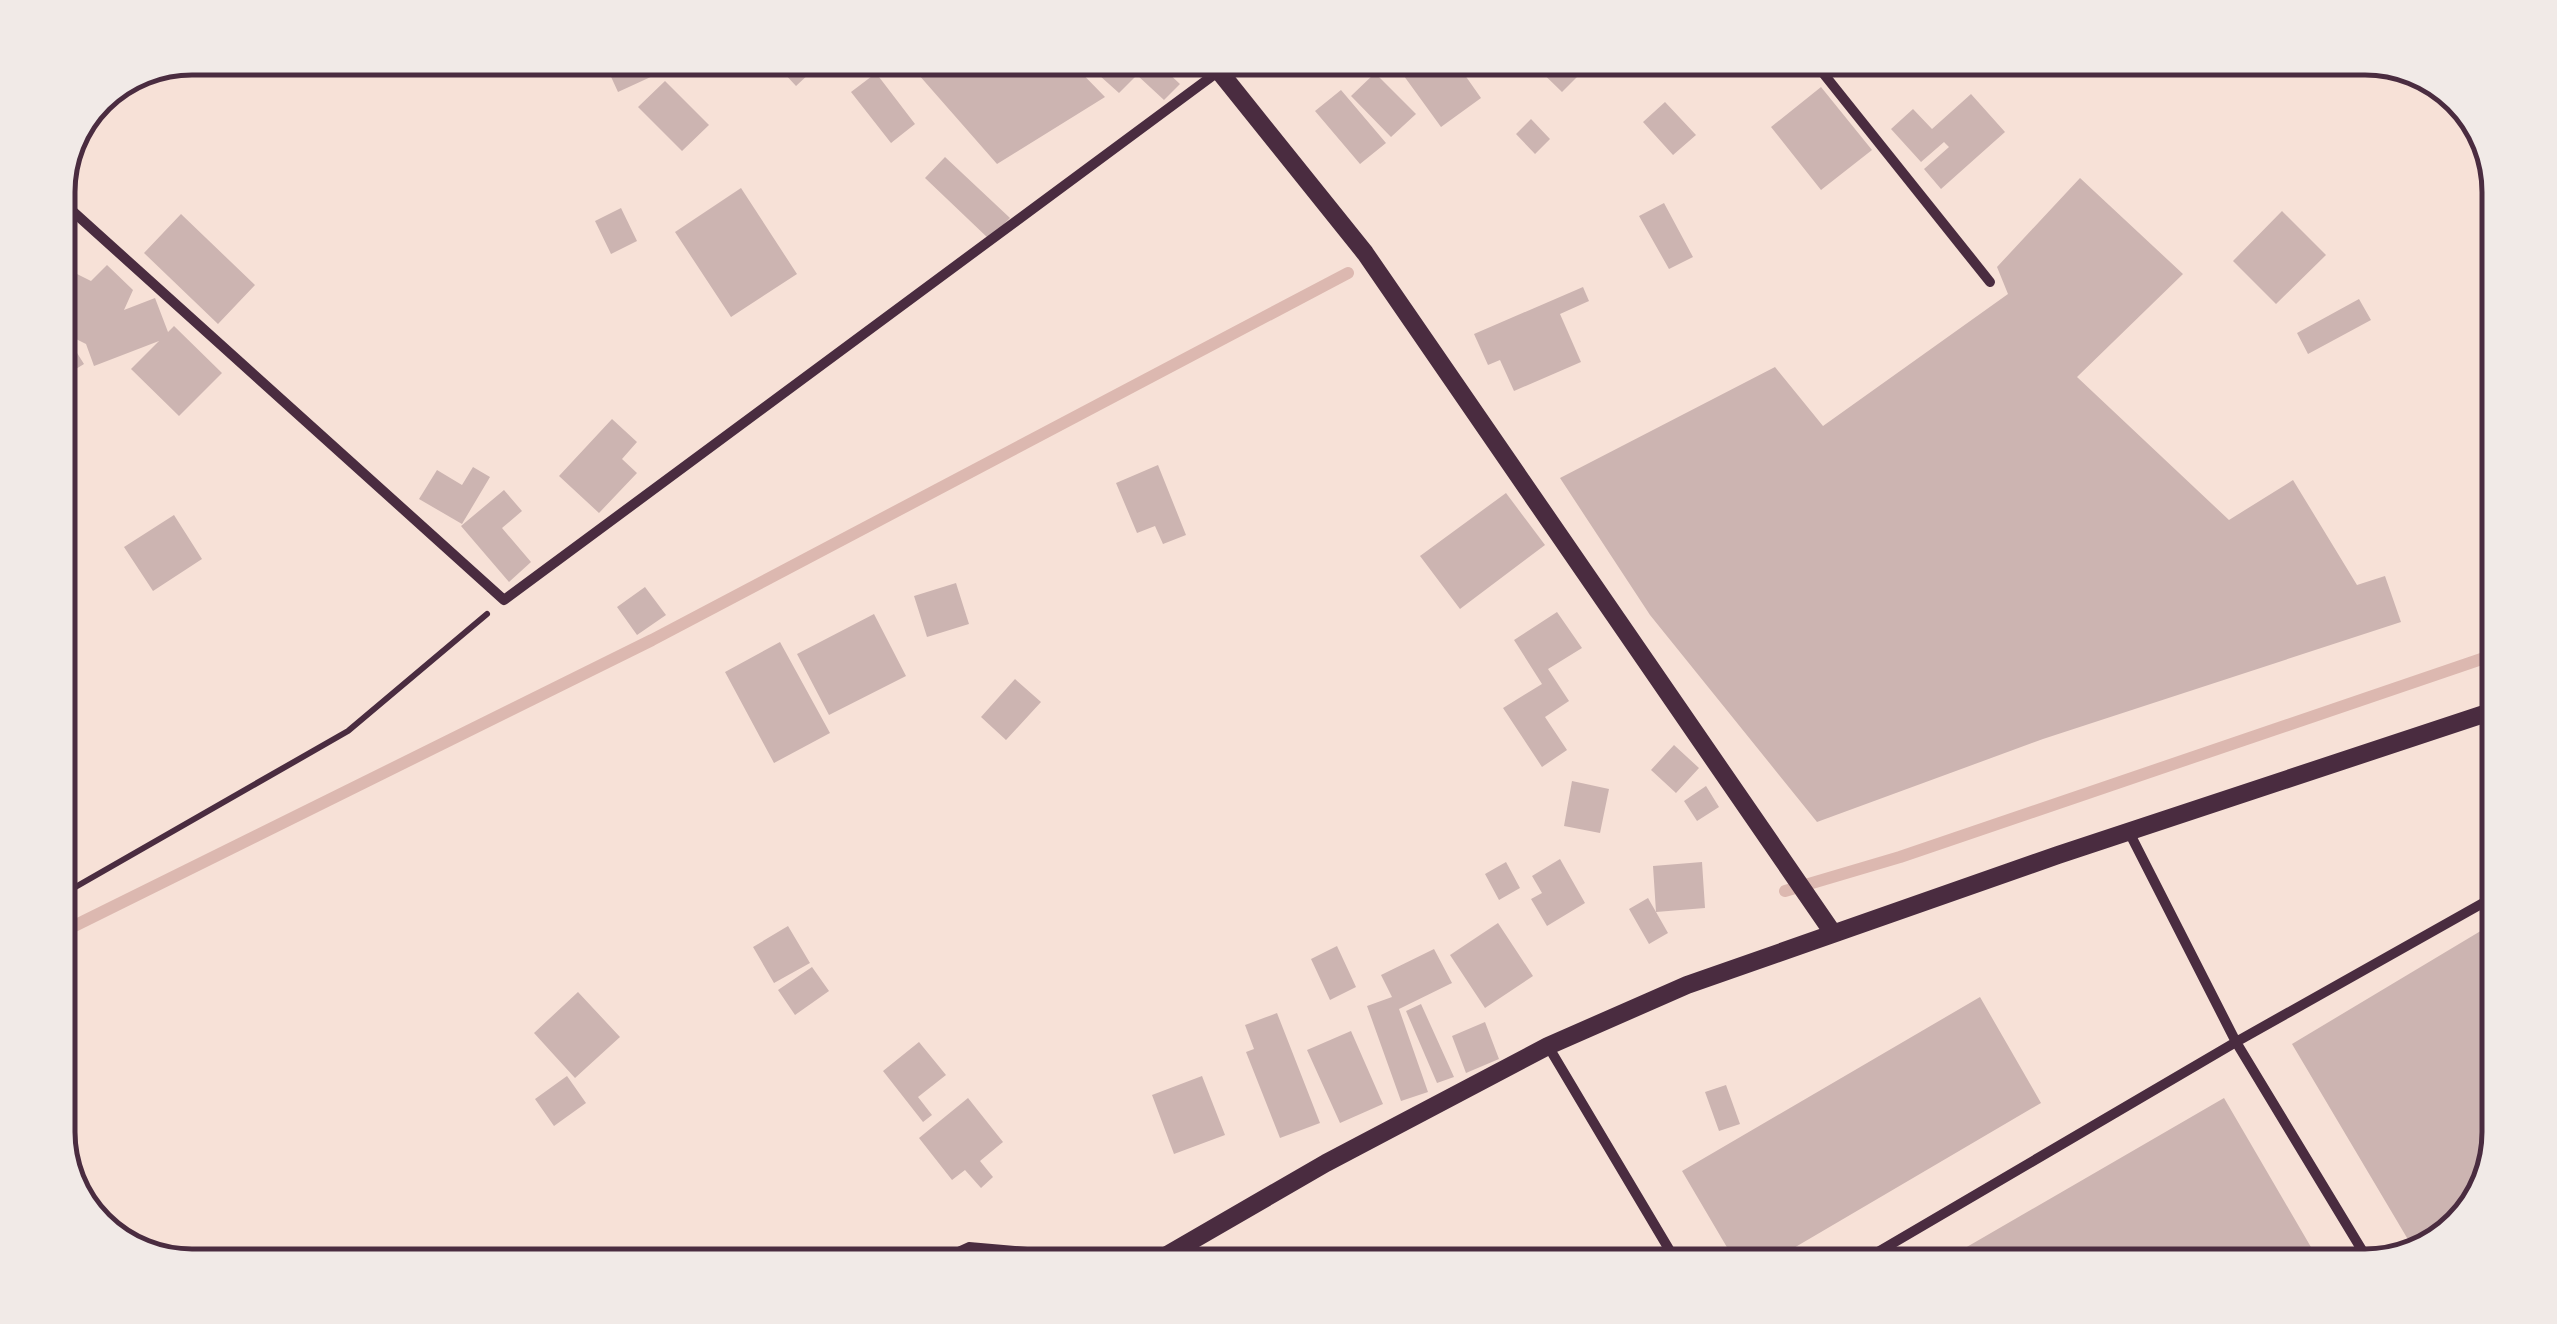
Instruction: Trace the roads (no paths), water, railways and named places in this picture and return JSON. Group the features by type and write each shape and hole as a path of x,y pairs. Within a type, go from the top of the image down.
{"street":[{"path":"75,213 504,600 1214,75"},
{"path":"1222,75 1364,253 1833,934"},
{"path":"1825,75 1990,282"},
{"path":"1178,1249 1326,1163 1548,1046 1687,984 2482,715"},
{"path":"2128,832 2236,1042 2362,1249"},
{"path":"1883,1249 2236,1042 2482,904"},
{"path":"1548,1046 1669,1249"}],"waterway":[{"path":"75,926 652,640 1348,273"},
{"path":"1785,891 1900,857 2482,659"}]}
